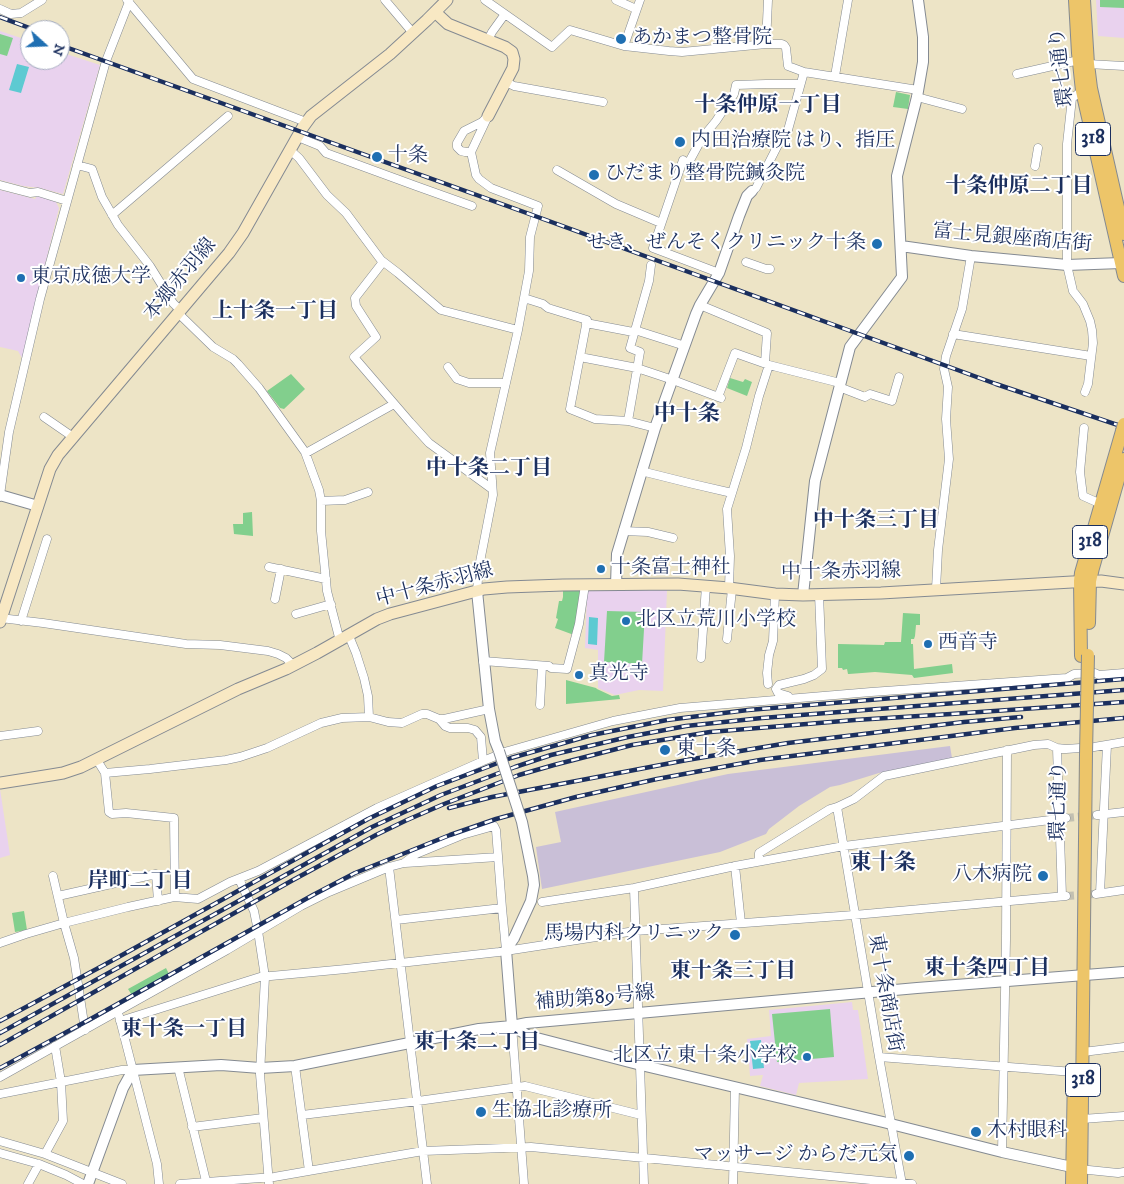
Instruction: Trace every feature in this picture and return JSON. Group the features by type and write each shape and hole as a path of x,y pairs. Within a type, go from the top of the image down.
{"main road":[{"name":"本郷赤羽線","path":"0,620 52,464 58,455 236,243 306,122 314,113 380,62 447,0"},
{"name":"環七通り","path":"1075,0 1083,62 1120,197 1124,234"},
{"name":"環七通り","path":"1084,0 1083,62 1077,94 1124,276"},
{"path":"435,12 448,24 509,49 514,56 513,68 488,116"},
{"name":"環七通り","path":"1081,1184 1076,1168 1074,1072 1079,976 1083,754 1085,581 1082,572 1123,427"},
{"name":"環七通り","path":"1085,581 1093,568 1119,494 1124,459"},
{"name":"中十条赤羽線","path":"0,782 63,773 80,767 238,689 293,665 390,614 477,591 516,586 673,584 803,595 881,593 1085,581 1124,584"},
{"name":"環七通り","path":"1072,1184 1076,1168 1082,1119 1083,1052 1079,976"}],"street":[{"path":"0,9 11,14 21,13 42,0"},
{"path":"385,0 413,33"},
{"path":"485,0 552,46 570,30 624,46 682,52 766,44 784,45 788,66 804,72 835,76 918,94 962,109"},
{"path":"616,0 636,9"},
{"path":"624,46 640,0"},
{"path":"766,44 768,0"},
{"path":"835,76 848,0"},
{"path":"803,595 815,481 851,345 902,277 897,176 918,94 922,62 923,49 918,0"},
{"path":"128,1 193,79 306,122"},
{"path":"38,506 0,495 9,432 23,366 67,201 106,61 128,1"},
{"path":"488,40 505,14"},
{"path":"1017,74 1083,62 1124,66"},
{"path":"616,585 617,554 654,428 700,305 719,273 747,196 756,188 788,130 804,72"},
{"path":"506,82 514,86 603,102"},
{"path":"719,273 652,248 686,161 734,94 736,85 800,84"},
{"path":"1077,94 1067,144 1067,265 1073,291 1083,304 1090,321 1092,343 1088,384 1085,392"},
{"path":"112,215 228,116"},
{"path":"488,116 471,152 476,175 491,188 538,206 530,237 529,271 518,330 490,453 492,501 483,543 477,591 489,710 499,751 522,822 534,884 531,901 514,938 506,950"},
{"path":"471,152 465,152 457,147 459,138 464,131 482,122 488,116"},
{"path":"298,137 320,146 326,152 472,206"},
{"path":"1035,166 1038,148"},
{"path":"290,150 327,195 346,214 383,262 441,310 518,330"},
{"path":"77,165 92,169 102,197 118,225 150,266 179,311 213,347 238,364 259,388 306,453 321,501 321,531 327,591 344,639 356,653 368,696 369,717"},
{"path":"557,170 616,204 661,223"},
{"path":"0,185 30,193 38,192 67,201"},
{"name":"富士見銀座商店街","path":"901,246 971,256 1067,265 1122,263"},
{"path":"936,589 938,550 949,459 946,419 948,387 944,369 946,356 962,309 971,256"},
{"path":"383,262 355,298 356,306 376,337 354,357 429,443 492,489"},
{"path":"746,262 770,269"},
{"path":"628,421 640,352 630,348 649,281 651,265"},
{"path":"524,298 544,304 548,308 587,320 570,409 595,419 628,421 654,428"},
{"path":"700,305 767,333 767,364 746,448 727,509 730,556 727,639"},
{"path":"586,323 635,332 685,346"},
{"path":"953,334 1091,356"},
{"path":"580,357 637,368 719,397 735,353 840,385 865,397 870,394 892,401 899,377"},
{"path":"448,367 457,379 469,383 506,383"},
{"path":"306,453 394,404"},
{"path":"44,417 73,437"},
{"path":"1084,428 1080,472 1083,496 1101,504"},
{"path":"641,471 732,493"},
{"path":"321,501 345,500 368,492"},
{"path":"624,531 648,532 673,538"},
{"path":"21,621 47,539"},
{"path":"269,567 326,579"},
{"path":"275,599 281,570"},
{"path":"483,661 567,669 579,624 585,585"},
{"path":"701,658 706,586"},
{"path":"768,684 767,673 773,641 775,594"},
{"path":"799,698 783,695 778,693 776,689 779,685 804,679 822,669 819,594"},
{"path":"296,614 331,604"},
{"path":"0,620 43,623 186,644 220,645 268,651 286,658 293,665"},
{"path":"540,705 542,666"},
{"path":"0,943 114,910 175,897 198,899 258,871 377,808 483,761 584,729 649,713 680,708 1067,678 1074,674 1099,675 1124,672"},
{"path":"105,773 226,760 267,748 332,719 369,717 388,722 402,722 422,714 428,714 444,720 489,710"},
{"path":"439,719 445,726 450,728 471,728 477,732 481,738 483,761"},
{"path":"0,736 38,731"},
{"path":"759,861 759,853 830,809 854,799 884,776 1034,744 1048,744 1066,749 1124,742"},
{"path":"1108,745 1100,814 1097,893 1124,890"},
{"path":"120,1021 260,977 401,963 635,931 854,915 1064,896 1063,818 1057,748"},
{"path":"1002,1152 1007,750"},
{"path":"96,760 105,773 109,812 112,814 174,818 175,897"},
{"name":"東十条商店街","path":"837,807 854,915 902,1184"},
{"path":"1100,814 1124,812"},
{"path":"542,902 634,888 759,861 844,846 1063,818"},
{"path":"404,863 416,854 434,846 494,826 496,830 524,1184"},
{"path":"0,1077 329,892 389,867 404,863 498,857"},
{"path":"735,866 741,923"},
{"path":"389,867 427,1184"},
{"path":"58,896 156,874 158,901"},
{"path":"53,876 74,958 85,1030"},
{"path":"239,879 254,911 265,977 260,1068 269,1181"},
{"path":"634,888 644,1184"},
{"path":"396,920 502,908"},
{"name":"補助第89号線","path":"133,1070 221,1065 260,1068 295,1066 479,1030 527,1023 1124,972"},
{"path":"117,1011 157,1164 159,1184"},
{"path":"512,1026 528,1036 1002,1152 1076,1168 1124,1172"},
{"path":"45,1154 63,1121 61,1082 55,1046"},
{"path":"1083,1052 1124,1048"},
{"path":"879,1057 1074,1072"},
{"path":"295,1066 309,1171"},
{"path":"178,1067 206,1181"},
{"path":"0,1094 122,1070 133,1070"},
{"path":"88,1184 123,1088 133,1070"},
{"path":"302,1115 524,1086 642,1115"},
{"path":"734,1184 735,1087"},
{"path":"1082,1119 1124,1116"},
{"path":"192,1127 263,1118"},
{"path":"0,1141 45,1154 122,1184"},
{"path":"180,1184 206,1181 269,1181 309,1171 423,1151 531,1147 912,1184"},
{"path":"0,1153 39,1164 83,1184"},
{"path":"28,1184 39,1164"}],"shaded area":[{"path":"1096,0 1124,0 1124,38 1098,36"},
{"path":"0,31 20,38 20,70 70,70 70,55 100,65 63,194 0,180"},
{"name":"東京成徳大学","path":"0,190 35,199 37,196 56,202 59,208 22,358 18,351 0,347"},
{"name":"北区立荒川小学校","path":"589,589 667,590 663,691 639,690 615,695 598,688 598,650 585,648 587,593"},
{"path":"950,746 952,758 879,773 830,787 799,806 769,829 766,834 720,852 542,889 536,847 561,842 555,812 728,774"},
{"path":"0,789 10,855 0,858"},
{"name":"北区立 東十条小学校","path":"852,1002 853,1010 858,1010 868,1079 799,1083 796,1095 760,1086 763,1075 750,1076 747,1039 771,1036 769,1010"}],"green space":[{"path":"1100,0 1124,0 1124,8 1100,7"},
{"path":"0,34 13,38 7,56 0,54"},
{"path":"896,92 910,95 908,109 893,107"},
{"path":"291,374 305,389 284,409 280,408 267,391"},
{"path":"730,378 743,382 745,379 752,382 747,396 727,388"},
{"path":"252,512 253,536 234,534 233,524 243,524 243,513"},
{"path":"580,589 582,591 574,635 555,628 558,619 556,618 559,601 562,601 563,597 563,590"},
{"path":"607,611 645,612 642,664 604,662"},
{"path":"903,613 920,614 920,625 916,625 914,639 911,639 914,669 952,664 953,673 914,678 912,675 875,672 848,674 847,669 838,668 838,644 884,645 885,642 901,642"},
{"path":"566,680 596,688 612,696 619,695 620,699 566,704"},
{"path":"24,911 27,930 15,932 12,913"},
{"path":"166,968 170,976 133,997 128,989"},
{"path":"830,1009 834,1057 777,1062 772,1014"}],"water":[{"path":"17,64 20,65 20,70 28,70 21,93 9,90"},
{"path":"589,617 598,618 597,645 588,644"},
{"path":"761,1040 764,1068 753,1069 750,1041"}],"tunnel":[{"path":"1066,818 1097,815"},
{"path":"1066,896 1095,894"}],"railway":[{"path":"0,17 20,24"},
{"path":"70,49 996,384 1124,427"},
{"path":"0,1021 368,819 437,786 511,758 592,735 667,720 748,710 1124,679"},
{"path":"0,1033 372,827 441,795 551,755 686,726 762,718 1124,690"},
{"path":"0,1045 376,835 444,804 519,775 632,745 710,732 1124,702"},
{"path":"449,808 492,797 788,743 1021,717"},
{"path":"0,1068 355,873 450,835 496,819 576,797 657,779 760,760 1015,728 1124,718"}],"place":[{"name":"あかまつ整骨院","path":"621,39"},
{"name":"内田治療院 はり、指圧","path":"680,142"},
{"name":"十条","path":"377,157"},
{"name":"ひだまり整骨院鍼灸院","path":"594,175"},
{"name":"せき、ぜんそくクリニック十条","path":"877,244"},
{"name":"東京成徳大学","path":"21,278"},
{"name":"十条富士神社","path":"601,569"},
{"name":"北区立荒川小学校","path":"626,621"},
{"name":"西音寺","path":"928,644"},
{"name":"真光寺","path":"579,675"},
{"name":"東十条","path":"665,750"},
{"name":"八木病院","path":"1043,876"},
{"name":"馬場内科クリニック","path":"735,935"},
{"name":"北区立 東十条小学校","path":"807,1057"},
{"name":"生協北診療所","path":"481,1112"},
{"name":"木村眼科","path":"976,1132"},
{"name":"マッサージ からだ元気","path":"909,1156"}],"district":[{"name":"十条仲原一丁目","path":"768,107"},
{"name":"十条仲原二丁目","path":"1019,188"},
{"name":"上十条一丁目","path":"275,313"},
{"name":"中十条","path":"687,415"},
{"name":"中十条二丁目","path":"489,470"},
{"name":"中十条三丁目","path":"876,522"},
{"name":"東十条","path":"883,864"},
{"name":"岸町二丁目","path":"140,883"},
{"name":"東十条四丁目","path":"987,970"},
{"name":"東十条三丁目","path":"733,973"},
{"name":"東十条一丁目","path":"184,1031"},
{"name":"東十条二丁目","path":"477,1044"}]}
